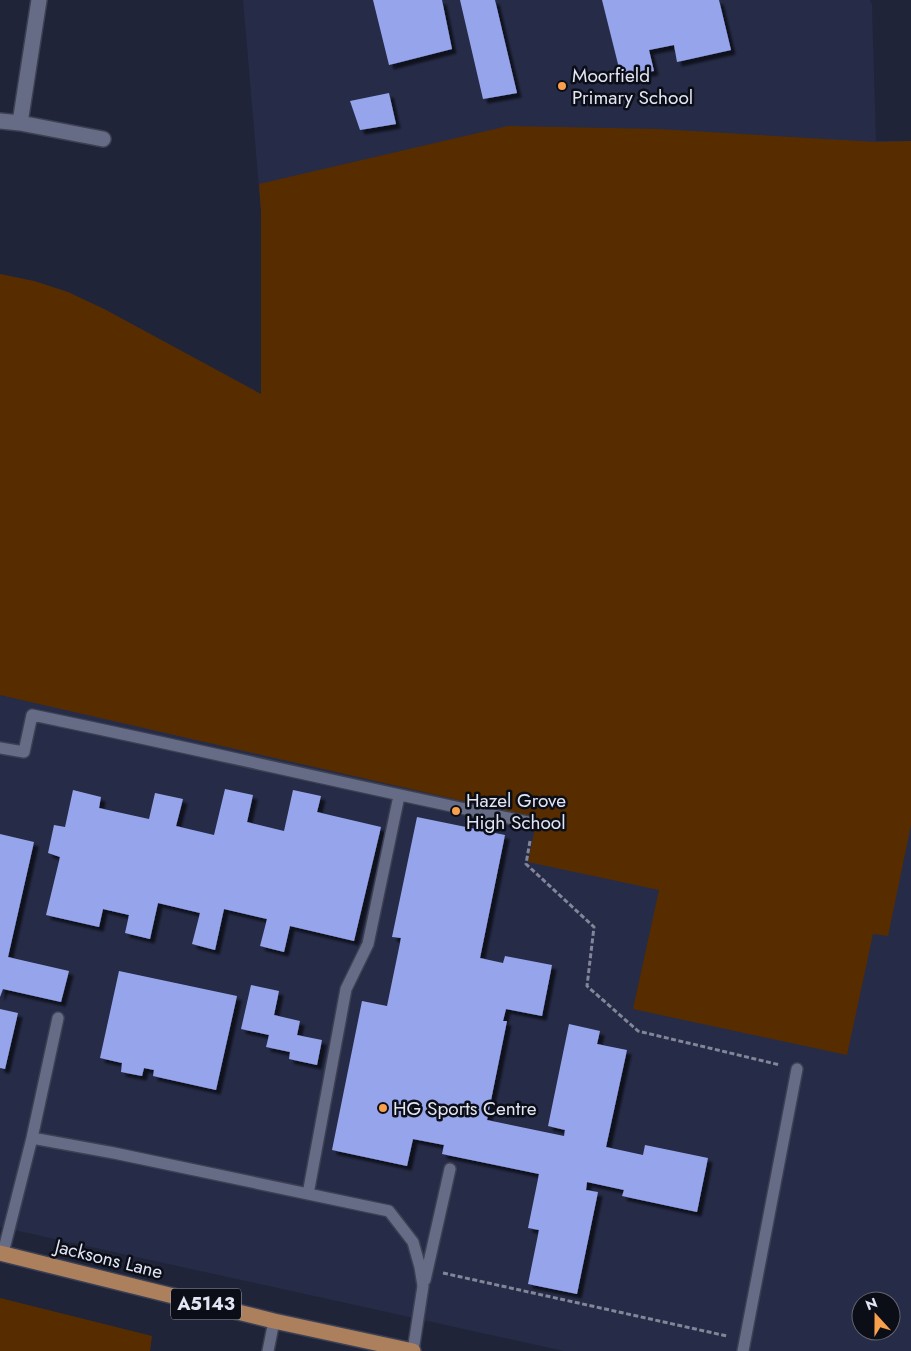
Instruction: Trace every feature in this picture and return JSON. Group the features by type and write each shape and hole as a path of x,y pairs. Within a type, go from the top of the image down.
{"main road":[{"name":"Jacksons Lane","path":"1,1253 274,1321 413,1351"}],"street":[{"path":"20,123 39,0"},
{"path":"0,121 103,138"}],"lane":[{"path":"0,748 24,752 32,715 194,748 399,796 533,823"},
{"path":"308,1194 346,989 368,944 399,796"},
{"path":"1,1253 32,1138 58,1018"},
{"path":"744,1346 797,1069"},
{"path":"32,1138 114,1153 389,1211 413,1242 420,1266 423,1286"},
{"path":"413,1351 423,1286 450,1169"},
{"path":"268,1351 274,1321"}],"path":[{"path":"533,823 526,864 594,927 587,986 638,1031 797,1069"},
{"path":"427,1269 744,1346"}],"shaded area":[{"name":"Hazel Grove High School","path":"243,0 870,0 872,5 876,141 911,141 911,1351 564,1351 0,1227 0,274 34,281 68,292 106,310 261,394 261,211"},
{"path":"508,126 658,129 876,142 911,141 911,825 888,936 873,934 847,1055 633,1009 659,890 528,862 537,818 0,695 0,274 34,281 68,292 106,310 261,394 261,211 259,184"},
{"path":"0,1298 152,1336 150,1351 0,1351"}],"building":[{"path":"373,0 442,0 452,49 389,65"},
{"path":"460,0 495,0 517,93 483,99"},
{"path":"602,0 719,0 731,50 677,62 674,45 649,50 654,71 621,76"},
{"path":"389,93 396,124 360,130 350,101"},
{"path":"225,789 253,795 247,822 284,831 293,790 321,796 317,812 381,827 354,941 290,926 284,952 260,946 267,919 224,909 215,950 192,944 200,913 158,903 150,939 125,933 129,915 103,909 99,927 46,915 60,857 48,853 54,825 65,827 73,790 101,797 99,808 149,819 155,793 183,799 176,826 214,835"},
{"path":"417,817 505,835 480,958 503,963 505,956 552,965 542,1016 506,1009 503,1021 507,1021 487,1120 564,1136 565,1130 548,1126 569,1024 600,1031 597,1044 627,1050 606,1147 643,1155 645,1145 708,1158 697,1212 622,1196 624,1190 587,1182 586,1190 598,1192 577,1294 528,1284 539,1230 528,1228 539,1174 442,1154 444,1145 413,1139 407,1166 332,1150 362,1001 387,1006 401,938 392,937"},
{"path":"0,834 34,842 8,957 69,971 61,1002 3,989 0,997"},
{"path":"119,971 237,996 216,1090 153,1076 154,1070 144,1068 142,1076 121,1072 122,1063 100,1058"},
{"path":"251,985 279,991 274,1015 300,1021 297,1035 322,1040 317,1065 289,1059 290,1052 266,1047 269,1035 241,1029"},
{"path":"0,1009 18,1013 5,1069 0,1068"}],"place":[{"name":"Moorfield Primary School","path":"562,86"},
{"name":"Hazel Grove High School","path":"456,811"},
{"name":"HG Sports Centre","path":"383,1108"}]}
